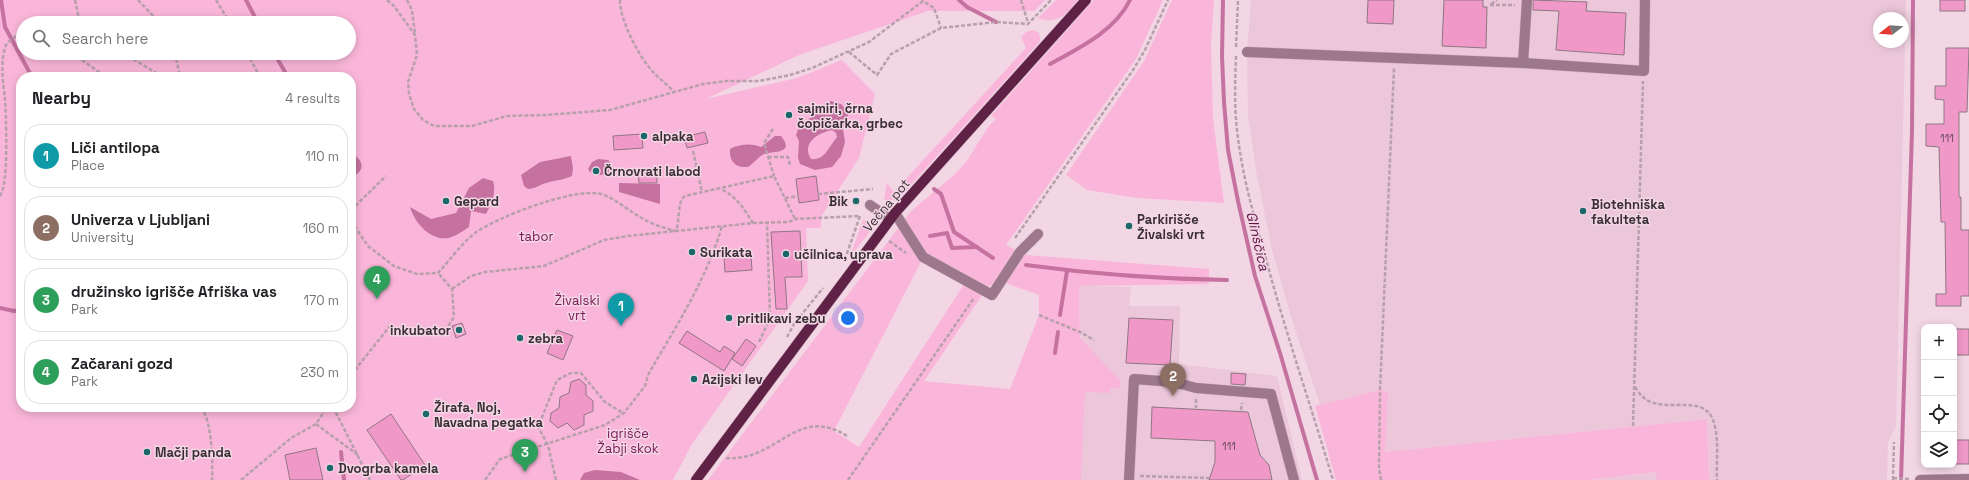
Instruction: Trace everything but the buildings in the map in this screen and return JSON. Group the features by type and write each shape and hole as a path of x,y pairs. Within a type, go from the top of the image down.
{"main road":[{"name":"Večna pot","path":"696,480 893,216 1086,0"}],"street":[{"path":"1247,52 1523,63 1644,71 1646,0"},
{"path":"1523,63 1527,2"},
{"path":"870,205 893,216 923,257 992,295 1020,252 1038,234"},
{"path":"1129,478 1134,379 1174,382 1196,388 1271,394 1294,480"},
{"path":"1920,480 1968,479"}],"path":[{"path":"75,0 78,16"},
{"path":"138,0 153,16"},
{"path":"216,0 226,16"},
{"path":"387,0 394,6 415,35"},
{"path":"407,0 412,10 417,55 408,82 409,94 414,109 423,120 434,126 472,126 507,116 546,115 610,110 676,93 704,84 726,80 760,81 790,75 812,68 849,52 880,35 923,0 934,8 941,28"},
{"path":"620,0 620,10 634,42 653,72 676,93"},
{"path":"1021,0 1028,24"},
{"path":"849,52 877,75 891,54 941,28 996,22 1028,24 1051,0"},
{"path":"1238,0 1236,101 1238,138 1245,178 1258,232 1283,321 1333,480"},
{"path":"1497,0 1490,4 1527,2"},
{"path":"0,196 5,178 5,101 2,72 3,59 6,45 16,36"},
{"path":"1381,480 1379,467 1380,390 1394,58"},
{"path":"82,60 99,72"},
{"path":"135,60 155,72"},
{"path":"176,60 179,72"},
{"path":"251,60 257,72"},
{"path":"1633,426 1644,71"},
{"path":"772,129 764,143 767,156 774,176 795,219"},
{"path":"693,151 702,192"},
{"path":"767,156 788,157 790,165"},
{"path":"356,205 386,176"},
{"path":"676,232 679,222 679,204 681,199 702,192 774,176"},
{"path":"720,189 731,194 741,204 753,223"},
{"path":"818,194 873,189"},
{"path":"356,228 368,246 394,266 417,274 438,273 464,243 475,233 489,225 518,212 583,192 601,194 640,218 676,232"},
{"path":"785,198 799,196"},
{"path":"452,289 471,276 485,272 544,266 604,240 722,226 789,222 795,219 860,216"},
{"path":"759,342 770,318 767,223"},
{"path":"485,480 500,459 548,445 605,425 624,413 645,386 648,374 699,287 716,247 722,226"},
{"path":"356,369 389,327 442,335 454,318 452,289 438,273"},
{"path":"1039,315 1080,332 1094,340"},
{"path":"556,480 548,445 538,427 557,380 572,373 581,373 605,402 624,413"},
{"path":"1634,386 1641,396 1651,402 1695,406 1706,409 1716,428 1717,480"},
{"path":"203,412 207,420 212,480"},
{"path":"241,480 291,438 316,424 324,412"},
{"path":"336,412 370,480"},
{"path":"316,424 358,456"},
{"path":"714,455 739,459 762,452 797,430 809,426 826,426 847,436"},
{"path":"1894,442 1894,479 1908,479"},
{"path":"1129,478 1209,478"}],"shaded area":[{"name":"Biotehniška fakulteta","path":"1251,0 1906,0 1906,12 1873,12 1873,48 1905,48 1896,426 1888,442 1887,480 1709,480 1707,419 1385,452 1380,390 1320,405 1291,317 1271,246 1257,176 1248,116 1247,52"},
{"path":"831,101 841,104 849,113 843,129 845,142 841,156 832,167 815,170 800,164 798,158 799,141 796,135 799,127","holes":["832,130 836,133 837,137 826,152 820,158 811,159 808,153 808,148 812,140 827,131"]},
{"path":"775,136 781,136 785,142 786,146 781,151 764,154 748,167 737,165 732,161 730,149 745,145 761,147"},
{"path":"356,156 362,166 356,175"},
{"path":"571,156 573,168 572,176 546,183 535,188 528,189 524,186 521,175 540,162"},
{"path":"598,159 608,160 611,163 611,172 601,175 590,172 588,169 592,162"},
{"path":"483,178 493,181 494,185 494,194 486,214 471,211 469,227 454,236 442,238 430,234 420,225 412,213 410,207 431,219 456,213 469,188"},
{"path":"619,183 660,184 660,204 619,192"},
{"path":"1079,286 1131,287 1129,306 1180,306 1179,364 1277,376 1302,480 879,480 1015,422 1081,352"},
{"path":"595,470 621,472 640,480 580,480 584,473"},
{"path":"1657,472 1657,480 1588,480"}],"green space":[{"name":"Živalski vrt","path":"0,0 1045,0 1034,11 928,11 799,55 706,99 797,78 842,60 875,94 859,158 821,217 821,228 806,228 808,281 692,444 673,480 0,480"},
{"path":"1056,0 1078,0 1066,14 1061,17 1051,20 1038,18"},
{"path":"1094,0 1163,0 1136,59 1006,245 1026,255 1209,269 1209,284 1079,286 1080,338 1121,381 1120,388 1110,388 1110,393 1085,392 1081,480 708,480 911,211 954,175 966,162 988,127 996,119 991,116","holes":["925,254 966,281 859,447 834,431","997,280 1039,295 1039,315 1010,389 924,381 987,288"]},
{"path":"1172,0 1214,0 1211,45 1213,119 1224,203 1137,198 1087,190 1066,175 1144,61"},
{"path":"1032,30 1038,32 1040,39 1039,42 901,196 893,200 884,200 887,183 894,192 1026,48 1021,37 1026,32"},
{"path":"863,220 868,220 871,230 849,259"},
{"path":"1380,390 1388,392 1385,452 1707,419 1709,480 1657,480 1656,472 1588,480 1336,480 1315,406"}],"waterway":[{"path":"1,0 5,27 16,47"},
{"path":"246,0 254,16"},
{"path":"959,0 967,7 996,22"},
{"path":"1050,64 1084,45 1106,30 1115,21 1130,0"},
{"name":"Glinščica","path":"1223,0 1222,56 1228,150 1255,276 1280,353 1317,480"},
{"path":"1901,480 1912,131 1913,0"},
{"path":"23,60 29,72"},
{"path":"278,60 285,72"},
{"path":"934,189 941,194 954,232 993,258"},
{"path":"930,236 947,233 952,248 977,247"},
{"path":"1026,265 1126,276 1227,280"},
{"path":"1060,315 1067,271"},
{"path":"0,308 16,311"},
{"path":"1055,353 1058,332"},
{"path":"341,452 344,480"}],"place":[{"name":"sajmiri, črna čopičarka, grbec","path":"789,115"},
{"name":"alpaka","path":"644,136"},
{"name":"Črnovrati labod","path":"596,171"},
{"name":"Gepard","path":"446,201"},
{"name":"Bik","path":"856,201"},
{"name":"Biotehniška fakulteta","path":"1583,211"},
{"name":"Parkirišče Živalski vrt","path":"1129,226"},
{"name":"Surikata","path":"692,252"},
{"name":"učilnica, uprava","path":"786,254"},
{"name":"Začarani gozd","path":"377,299"},
{"name":"pritlikavi zebu","path":"729,318"},
{"name":"Liči antilopa","path":"621,326"},
{"name":"inkubator","path":"459,330"},
{"name":"zebra","path":"520,338"},
{"name":"Azijski lev","path":"694,379"},
{"name":"Univerza v Ljubljani","path":"1173,396"},
{"name":"Žirafa, Noj, Navadna pegatka","path":"426,414"},
{"name":"Mačji panda","path":"147,452"},
{"name":"Dvogrba kamela","path":"330,468"},
{"name":"družinsko igrišče Afriška vas","path":"525,472"}],"park label":[{"name":"tabor","path":"536,236"},
{"name":"igrišče Žabji skok","path":"628,440"}]}
